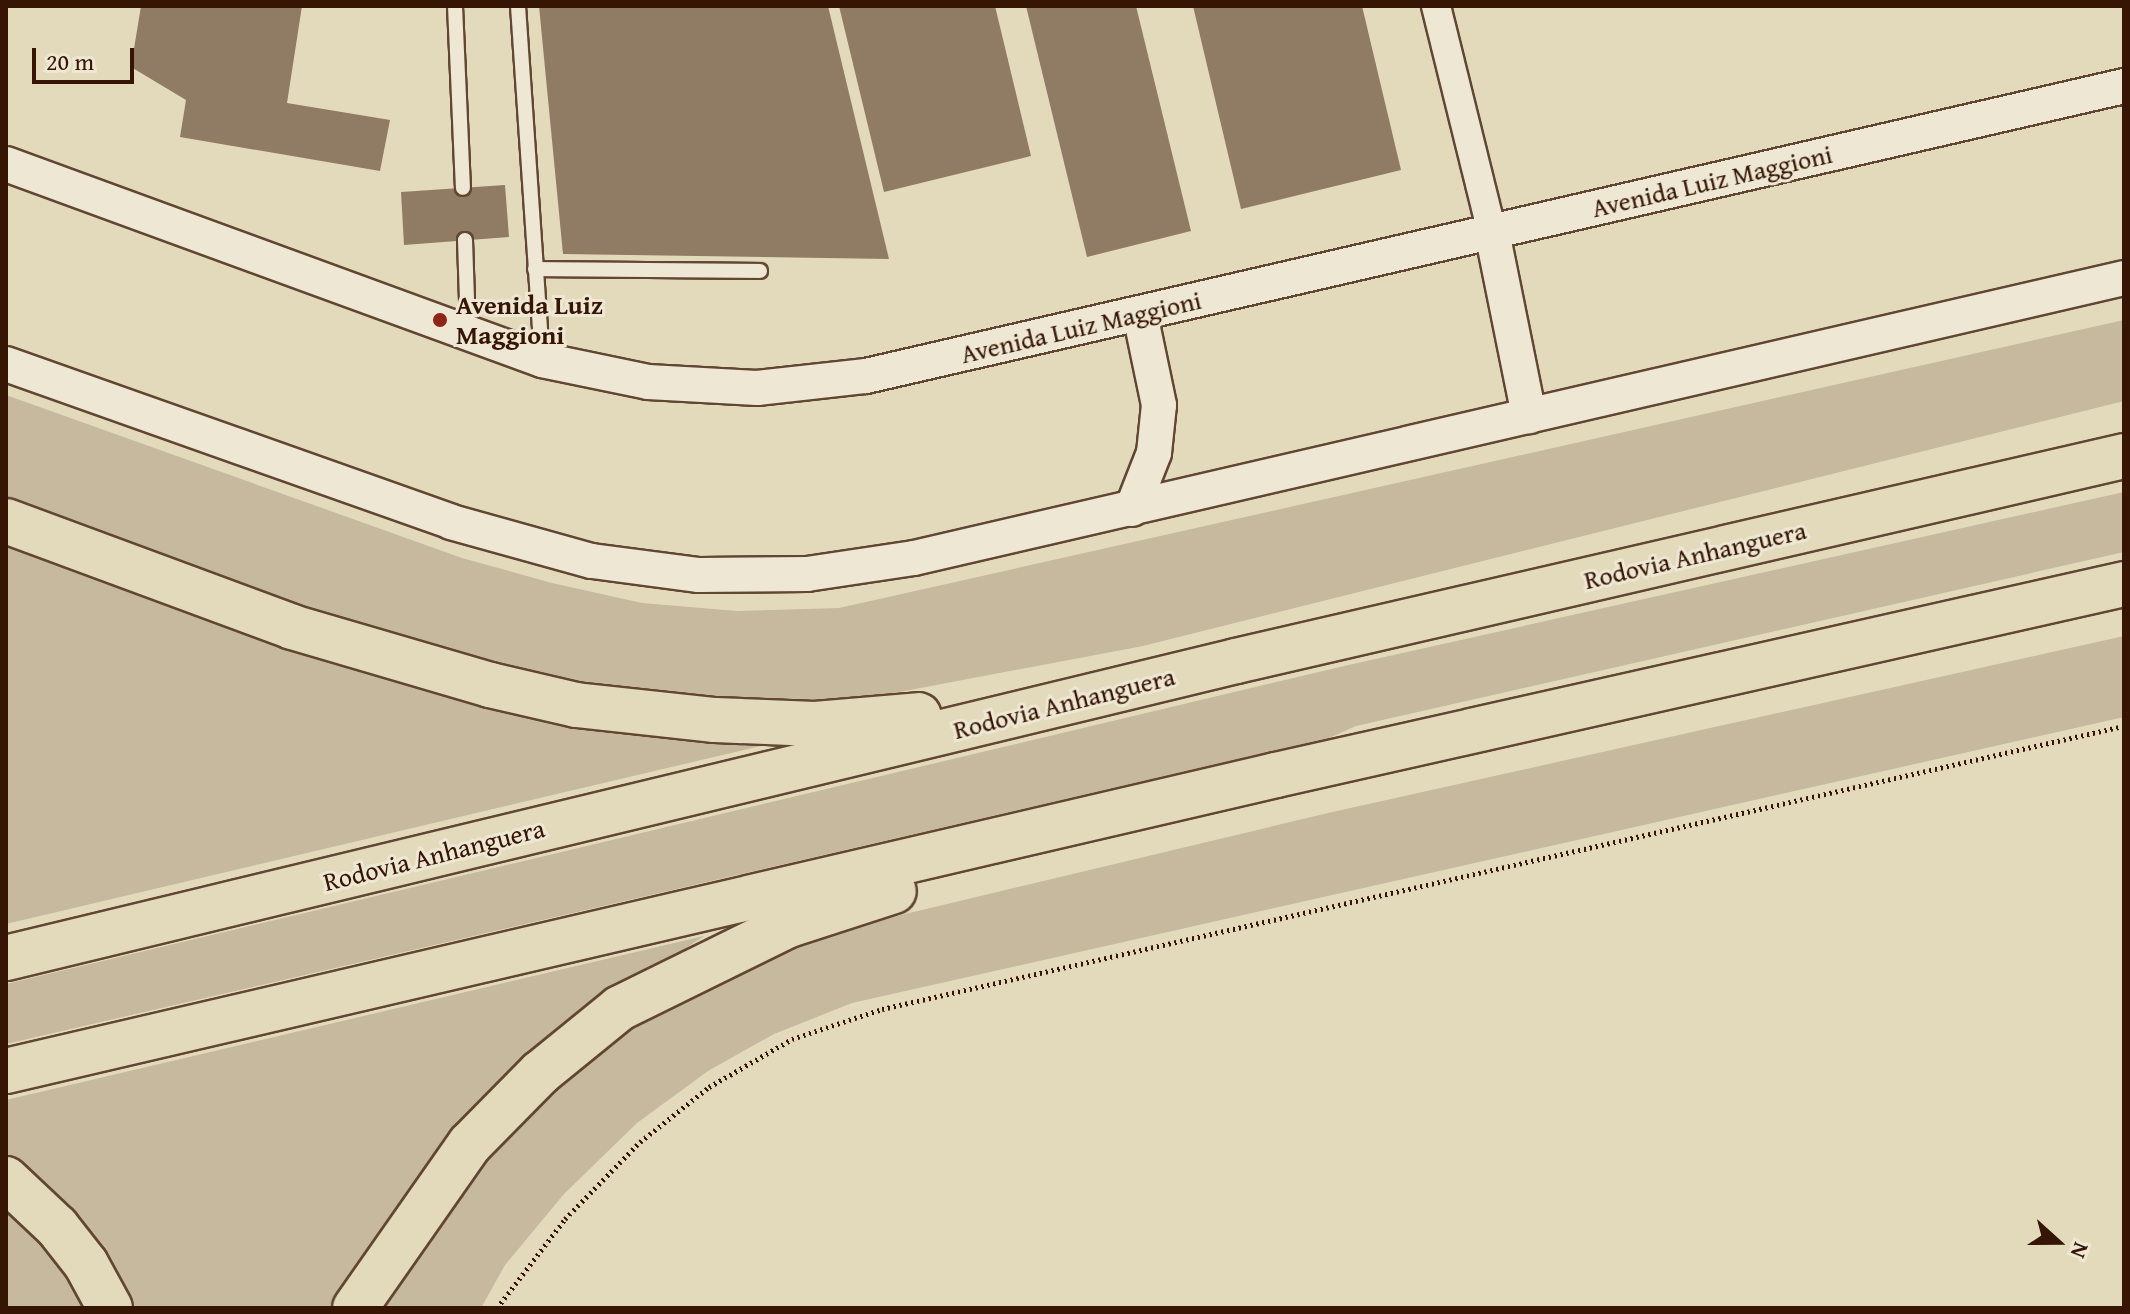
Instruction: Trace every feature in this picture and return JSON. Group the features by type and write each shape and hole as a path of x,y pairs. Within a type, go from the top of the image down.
{"highway":[{"name":"Rodovia Anhanguera","path":"6,958 1236,661 2124,456"},
{"path":"6,521 292,627 490,685 607,708 815,724 918,715 1236,661"},
{"path":"6,1071 1276,775 2124,584"},
{"path":"355,1308 470,1144 540,1073 620,1008 789,925 1276,775"},
{"path":"6,1179 57,1227 86,1264 110,1308"}],"street":[{"path":"1436,6 1492,232 1529,416"},
{"name":"Avenida Luiz Maggioni","path":"6,164 542,360 648,382 757,388 866,376 2124,86"},
{"path":"6,364 451,522 592,561 699,575 807,574 914,558 2124,278"},
{"path":"1132,509 1154,453 1159,405 1140,314"}],"lane":[{"path":"455,6 463,188"},
{"path":"518,6 542,360"},
{"path":"465,240 468,331"},
{"path":"535,269 760,271"}],"path":[{"path":"497,1308 565,1219 640,1142 709,1087 792,1039 882,1009 2124,726"}],"shaded area":[{"path":"2124,320 2124,401 1143,646 820,707 529,683 6,513 6,395 462,558 552,583 642,603 737,611 839,608"},
{"path":"2124,492 2124,552 1356,726 1329,738 6,1044 6,984 1344,666"},
{"path":"6,541 433,691 535,715 786,740 6,924"},
{"path":"2124,636 2124,717 852,1003 774,1034 708,1071 637,1123 564,1194 505,1265 481,1308 372,1308 465,1174 603,1041 784,943 1328,813"},
{"path":"704,936 572,1025 446,1143 335,1308 132,1308 6,1159 6,1100"},
{"path":"6,1198 21,1210 93,1308 6,1308"}],"building":[{"path":"141,6 302,6 287,103 390,120 380,171 180,137 186,100 131,67"},
{"path":"539,6 828,6 889,259 563,254"},
{"path":"839,6 995,6 1031,156 884,192"},
{"path":"1026,6 1136,6 1191,231 1087,257"},
{"path":"1193,6 1362,6 1401,170 1241,209"},
{"path":"505,185 509,237 404,245 401,192"}],"place":[{"name":"Avenida Luiz Maggioni","path":"440,320"}]}
